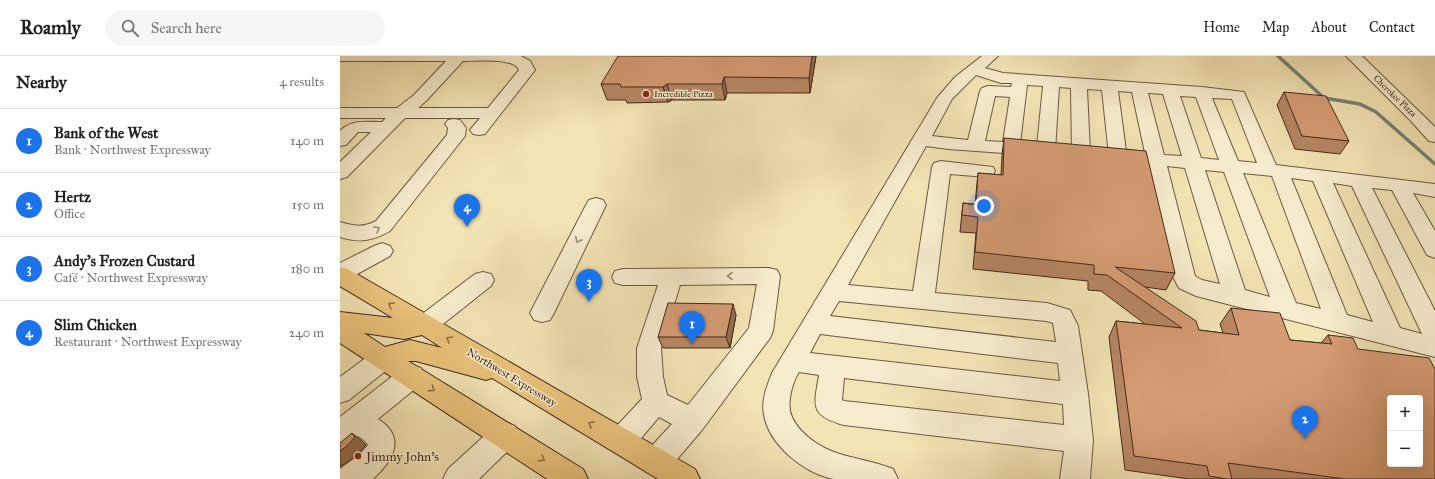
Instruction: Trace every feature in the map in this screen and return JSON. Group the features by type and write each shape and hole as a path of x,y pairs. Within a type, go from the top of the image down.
{"highway":[{"name":"Northwest Expressway","path":"340,274 685,479"},
{"path":"340,321 404,330 425,324"},
{"path":"340,331 505,435 568,478"},
{"path":"384,358 399,352 420,350 426,354 506,374"}],"street":[{"path":"883,479 848,470 818,459 796,445 782,427 776,412 777,395 792,361 954,86 991,56"},
{"name":"Cherokee Plaza","path":"1354,56 1416,116 1435,137"},
{"path":"340,57 509,58 521,60 525,64 527,70 478,130"},
{"path":"340,173 459,58"},
{"path":"974,69 1020,86"},
{"path":"1051,81 1082,153"},
{"path":"923,300 941,167 985,179 981,146 988,91 1051,81 1238,95 1274,170 1338,323"},
{"path":"1079,83 1082,153"},
{"path":"1082,153 1109,85"},
{"path":"1011,148 1020,86"},
{"path":"1139,88 1184,277 1187,282 1196,287 1236,298 1435,347"},
{"path":"1170,90 1236,298"},
{"path":"1202,92 1287,310"},
{"path":"340,102 398,116"},
{"path":"340,113 458,118 493,113"},
{"path":"340,141 352,128 398,116"},
{"path":"1416,116 1435,116"},
{"path":"340,229 350,234 360,234 372,232 382,226 456,136 458,118"},
{"path":"921,140 1274,170 1432,189 1435,192"},
{"path":"1320,176 1391,336"},
{"path":"1359,181 1435,335"},
{"path":"1399,185 1435,250"},
{"path":"542,313 596,206"},
{"path":"340,274 382,251"},
{"path":"656,462 692,421 760,331 769,276 692,276 621,282 689,286 692,276"},
{"path":"425,324 484,280"},
{"path":"669,286 649,348 650,377 656,402 692,421"},
{"path":"833,292 1047,312 1062,317 1066,326 1070,354 1079,440 1075,479"},
{"path":"814,324 1070,354"},
{"path":"340,392 384,358"},
{"path":"792,361 1075,394"},
{"path":"833,366 828,404 833,410 1079,440"},
{"path":"348,427 412,376"},
{"path":"620,441 656,402"},
{"path":"348,427 376,433 381,440 382,446 378,454 350,479"},
{"path":"458,479 505,435"}],"building":[{"path":"618,56 812,56 809,78 724,77 722,84 667,84 663,87 621,87 620,84 601,84"},
{"path":"1284,92 1326,96 1349,141 1302,136"},
{"path":"1004,138 1146,151 1175,273 1115,267 1196,321 1199,330 1239,335 1231,308 1280,313 1290,340 1332,344 1328,335 1353,338 1358,349 1429,358 1435,369 1435,479 1345,479 1228,463 1232,479 1227,479 1209,476 1207,466 1134,456 1116,321 1182,328 1107,275 1094,274 1094,265 975,252 978,217 962,215 963,203 976,205 978,173 1003,175"},
{"path":"668,303 733,304 726,337 658,337"},
{"path":"352,433 355,437 340,451 340,443"}],"waterway":[{"path":"1278,56 1324,98 1360,104 1376,112 1435,164"}],"place":[{"name":"Incredible Pizza","path":"646,94"},
{"name":"Slim Chicken","path":"467,227"},
{"name":"Andy's Frozen Custard","path":"589,302"},
{"name":"Bank of the West","path":"692,344"},
{"name":"Hertz","path":"1305,439"},
{"name":"Jimmy John's","path":"358,456"}]}
